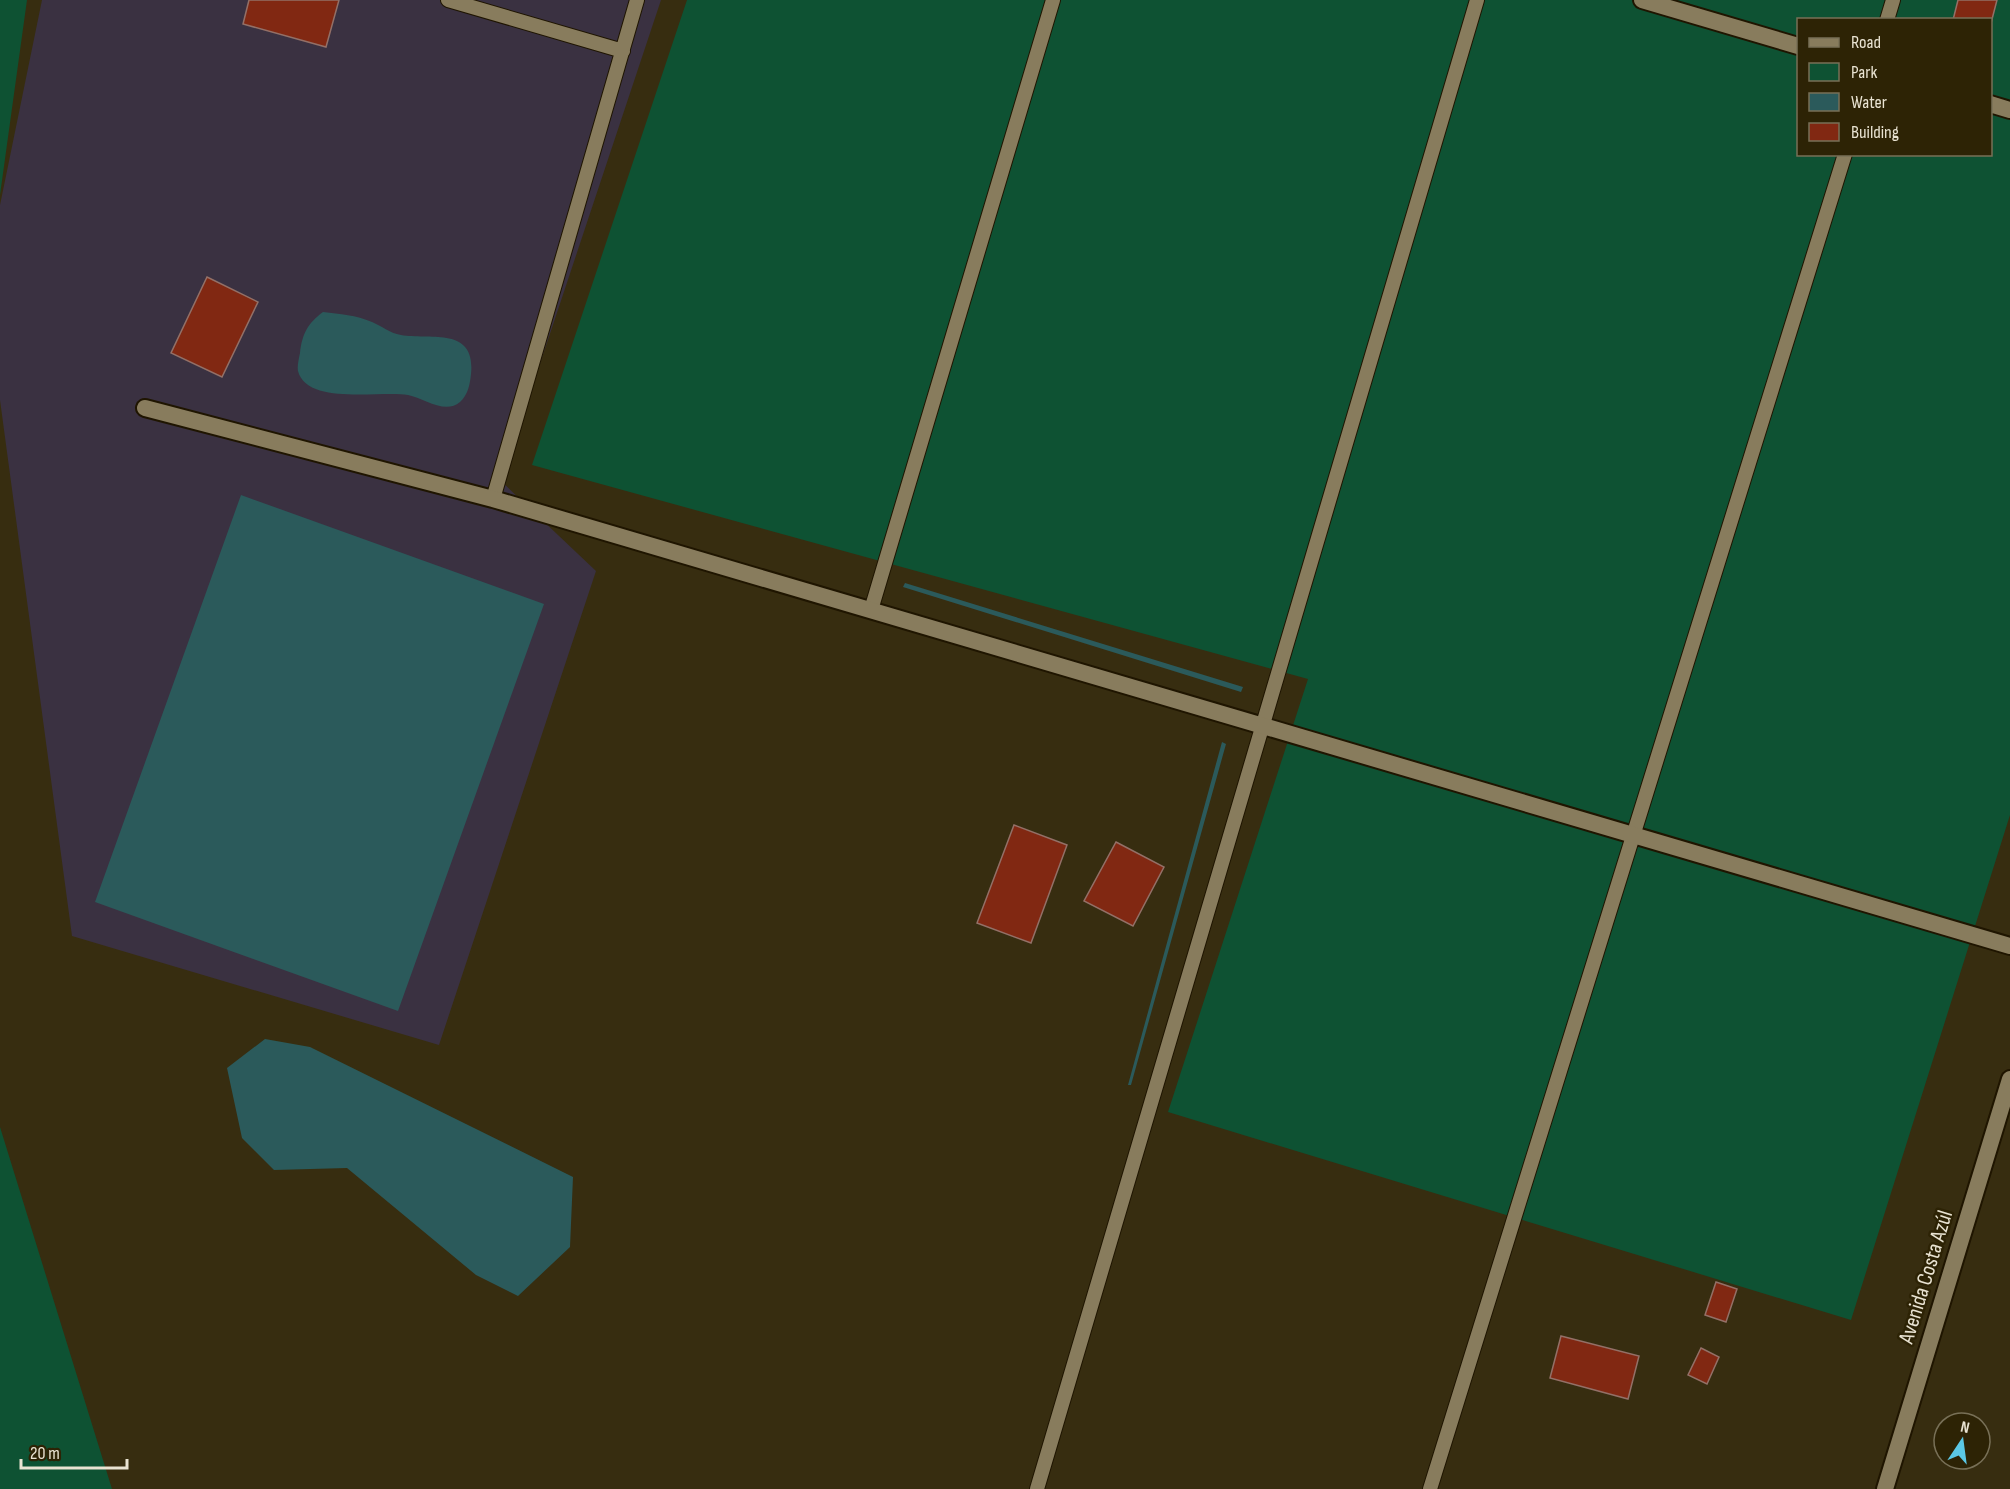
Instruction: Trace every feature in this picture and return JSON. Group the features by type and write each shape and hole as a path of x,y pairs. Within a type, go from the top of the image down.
{"street":[{"path":"1642,0 1797,46"},
{"path":"1992,105 2010,110"},
{"path":"145,408 493,499 2010,946"},
{"name":"Avenida Costa Azúl","path":"1885,1489 2010,1079"}],"lane":[{"path":"448,0 622,51"},
{"path":"493,499 637,0"},
{"path":"871,610 1053,0"},
{"path":"1037,1489 1477,0"},
{"path":"1888,18 1893,0"},
{"path":"1430,1489 1844,156"}],"shaded area":[{"path":"42,0 661,0 501,481 596,571 439,1045 72,936 0,400 0,205"}],"green space":[{"path":"0,0 27,0 0,195"},
{"path":"687,0 2010,0 2010,815 1851,1320 1168,1112 1308,679 532,465"},
{"path":"0,1127 112,1489 0,1489"}],"water":[{"path":"323,312 360,318 401,335 449,338 459,342 466,348 471,359 471,378 465,396 454,406 448,407 408,395 330,393 315,389 304,382 298,371 298,364 302,340 313,320"},
{"path":"241,495 544,604 398,1011 95,902"},
{"path":"905,583 1243,687 1241,692 903,587"},
{"path":"1222,742 1226,744 1131,1085 1128,1085"},
{"path":"265,1039 310,1047 573,1177 570,1247 518,1296 476,1275 347,1168 274,1170 242,1138 227,1068"}],"building":[{"path":"249,0 339,0 326,47 243,24"},
{"path":"1958,0 1997,0 1992,19 1954,18"},
{"path":"207,277 258,302 222,377 171,353"},
{"path":"1014,825 1067,845 1031,943 977,923"},
{"path":"1116,842 1164,867 1133,926 1084,901"},
{"path":"1716,1282 1737,1289 1726,1322 1705,1315"},
{"path":"1561,1336 1639,1356 1628,1399 1550,1378"},
{"path":"1701,1348 1719,1357 1707,1384 1688,1375"}]}
